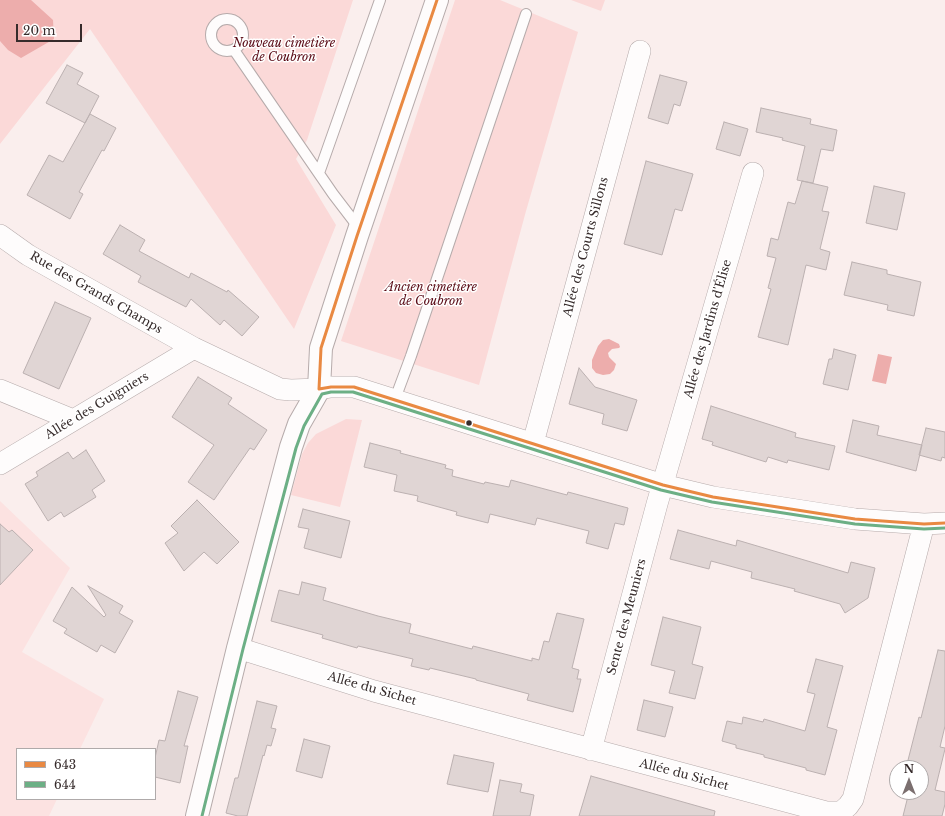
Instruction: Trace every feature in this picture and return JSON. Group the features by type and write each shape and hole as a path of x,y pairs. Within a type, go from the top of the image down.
{"street":[{"path":"197,816 238,648 291,447 299,424 319,389 321,348 437,0"},
{"name":"Allée des Courts Sillons","path":"533,443 640,51"},
{"name":"Allée des Jardins d'Élise","path":"662,485 753,173"},
{"name":"Rue des Grands Champs","path":"0,235 28,255 194,348 280,390 354,387 662,485 713,497 855,519 924,524 945,523"},
{"name":"Allée des Guigniers","path":"0,464 194,348"},
{"path":"0,390 73,420"},
{"name":"Sente des Meuniers","path":"591,750 662,485"},
{"name":"Allée du Sichet","path":"238,648 374,691 826,812 840,812 848,806 853,799 924,524"}],"lane":[{"path":"319,173 380,0"},
{"path":"395,399 412,356 526,14"},
{"path":"234,50 333,194 360,230"}],"shaded area":[{"path":"0,0 31,0 53,20 54,39 21,58 8,50 0,41"},
{"path":"609,339 619,344 620,347 612,349 608,353 609,357 616,364 614,370 610,374 603,375 596,373 592,368 592,360 598,346 603,340"},
{"path":"878,354 892,357 886,384 872,381"},
{"path":"0,501 70,568 22,652 104,699 80,748 16,748 16,800 57,800 49,816 0,816"}],"green space":[{"name":"Nouveau cimetière de Coubron","path":"0,0 353,0 307,140 296,159 336,225 294,329 90,29 0,144"},
{"name":"Ancien cimetière de Coubron","path":"455,0 500,0 578,32 526,211 479,385 341,341"},
{"path":"571,0 605,0 601,11"},
{"path":"346,419 362,420 340,507 291,495 302,454 308,443 316,434"}],"building":[{"path":"67,65 83,73 77,84 99,96 85,123 46,103"},
{"path":"660,75 687,82 680,106 674,104 668,124 648,118"},
{"path":"761,108 811,119 810,124 837,130 833,151 821,149 813,183 797,180 805,146 782,140 783,138 756,132"},
{"path":"90,114 116,128 79,192 83,194 70,219 27,195 49,155 63,162"},
{"path":"724,122 748,129 740,156 716,149"},
{"path":"646,161 693,174 682,211 675,209 662,255 624,244"},
{"path":"802,181 828,187 822,211 829,212 820,249 830,252 826,270 806,265 788,345 758,337 771,289 768,288 776,258 767,256 771,238 778,240 788,202 795,204"},
{"path":"874,186 905,193 897,230 866,223"},
{"path":"120,225 145,240 139,251 189,278 191,273 227,292 228,290 259,317 242,336 224,320 220,325 191,299 186,307 138,282 141,276 103,254"},
{"path":"852,262 887,270 887,274 921,282 914,316 887,310 888,305 844,295"},
{"path":"55,302 91,318 59,389 23,373"},
{"path":"834,349 856,355 848,390 823,384 829,359 832,359"},
{"path":"579,368 595,387 637,400 627,431 602,424 604,414 569,404"},
{"path":"198,377 232,398 228,404 267,430 254,450 250,448 214,500 188,482 214,445 172,417"},
{"path":"711,406 796,433 795,437 835,446 829,470 788,460 787,463 768,457 766,462 712,445 713,442 702,439"},
{"path":"853,420 879,426 877,435 922,445 916,471 846,452"},
{"path":"926,428 945,432 945,458 942,457 941,461 919,455"},
{"path":"370,443 401,451 400,453 446,465 445,468 453,470 452,476 484,484 485,482 509,487 511,480 567,495 568,492 628,508 624,525 615,523 608,549 586,543 589,531 537,518 535,525 490,514 488,523 456,515 457,512 417,501 418,496 394,491 397,475 364,467"},
{"path":"86,450 105,481 92,490 96,497 64,517 61,512 48,521 25,484 38,476 36,472 68,452 73,459"},
{"path":"197,500 239,542 217,564 204,552 184,571 165,543 178,533 171,526"},
{"path":"303,509 350,521 341,558 304,548 309,529 298,527"},
{"path":"0,524 9,532 12,530 33,550 0,585"},
{"path":"678,530 736,546 737,540 848,573 851,562 875,568 868,598 845,613 840,604 794,591 795,589 751,578 752,572 711,561 709,569 670,559"},
{"path":"302,582 326,588 323,600 411,624 409,633 472,649 473,646 532,661 532,658 539,660 544,641 549,642 557,613 584,619 572,668 579,670 577,679 581,679 573,712 527,700 529,694 430,668 429,670 411,666 413,659 358,646 357,648 322,638 323,635 271,621 279,590 299,595"},
{"path":"88,586 123,606 119,613 133,621 115,653 101,645 97,652 64,633 67,629 53,621 72,587 104,617 106,615"},
{"path":"663,617 701,627 692,664 703,667 695,699 669,693 675,671 651,665"},
{"path":"938,650 945,651 945,726 940,747 945,749 935,790 945,792 945,804 942,816 903,816 907,800 929,800 929,760 908,760 919,717 921,718"},
{"path":"816,659 843,666 827,727 837,730 825,775 806,770 806,768 764,757 764,755 736,748 736,745 722,741 727,721 742,724 743,717 763,722 764,719 805,731 815,694 807,692"},
{"path":"178,691 198,697 184,746 188,746 180,783 156,777 156,754 159,740 165,741"},
{"path":"644,700 673,707 665,737 637,730"},
{"path":"257,701 277,706 271,728 276,729 271,746 267,745 264,756 263,755 247,816 238,816 226,813 235,778 238,778"},
{"path":"304,739 330,746 322,778 296,771"},
{"path":"454,755 494,763 488,792 447,784"},
{"path":"591,776 715,811 714,816 579,816"},
{"path":"500,780 522,784 520,792 534,795 530,816 493,816"}],"transit line":[{"name":"643","path":"319,389 321,348 357,236 437,0"},
{"name":"643","path":"319,389 331,387 354,387 663,485 713,497 855,519 924,524 945,523"},
{"name":"644","path":"202,816 243,649 296,448 304,426 322,394 331,392 353,392 661,490 712,502 855,524 924,529 945,528"}]}
